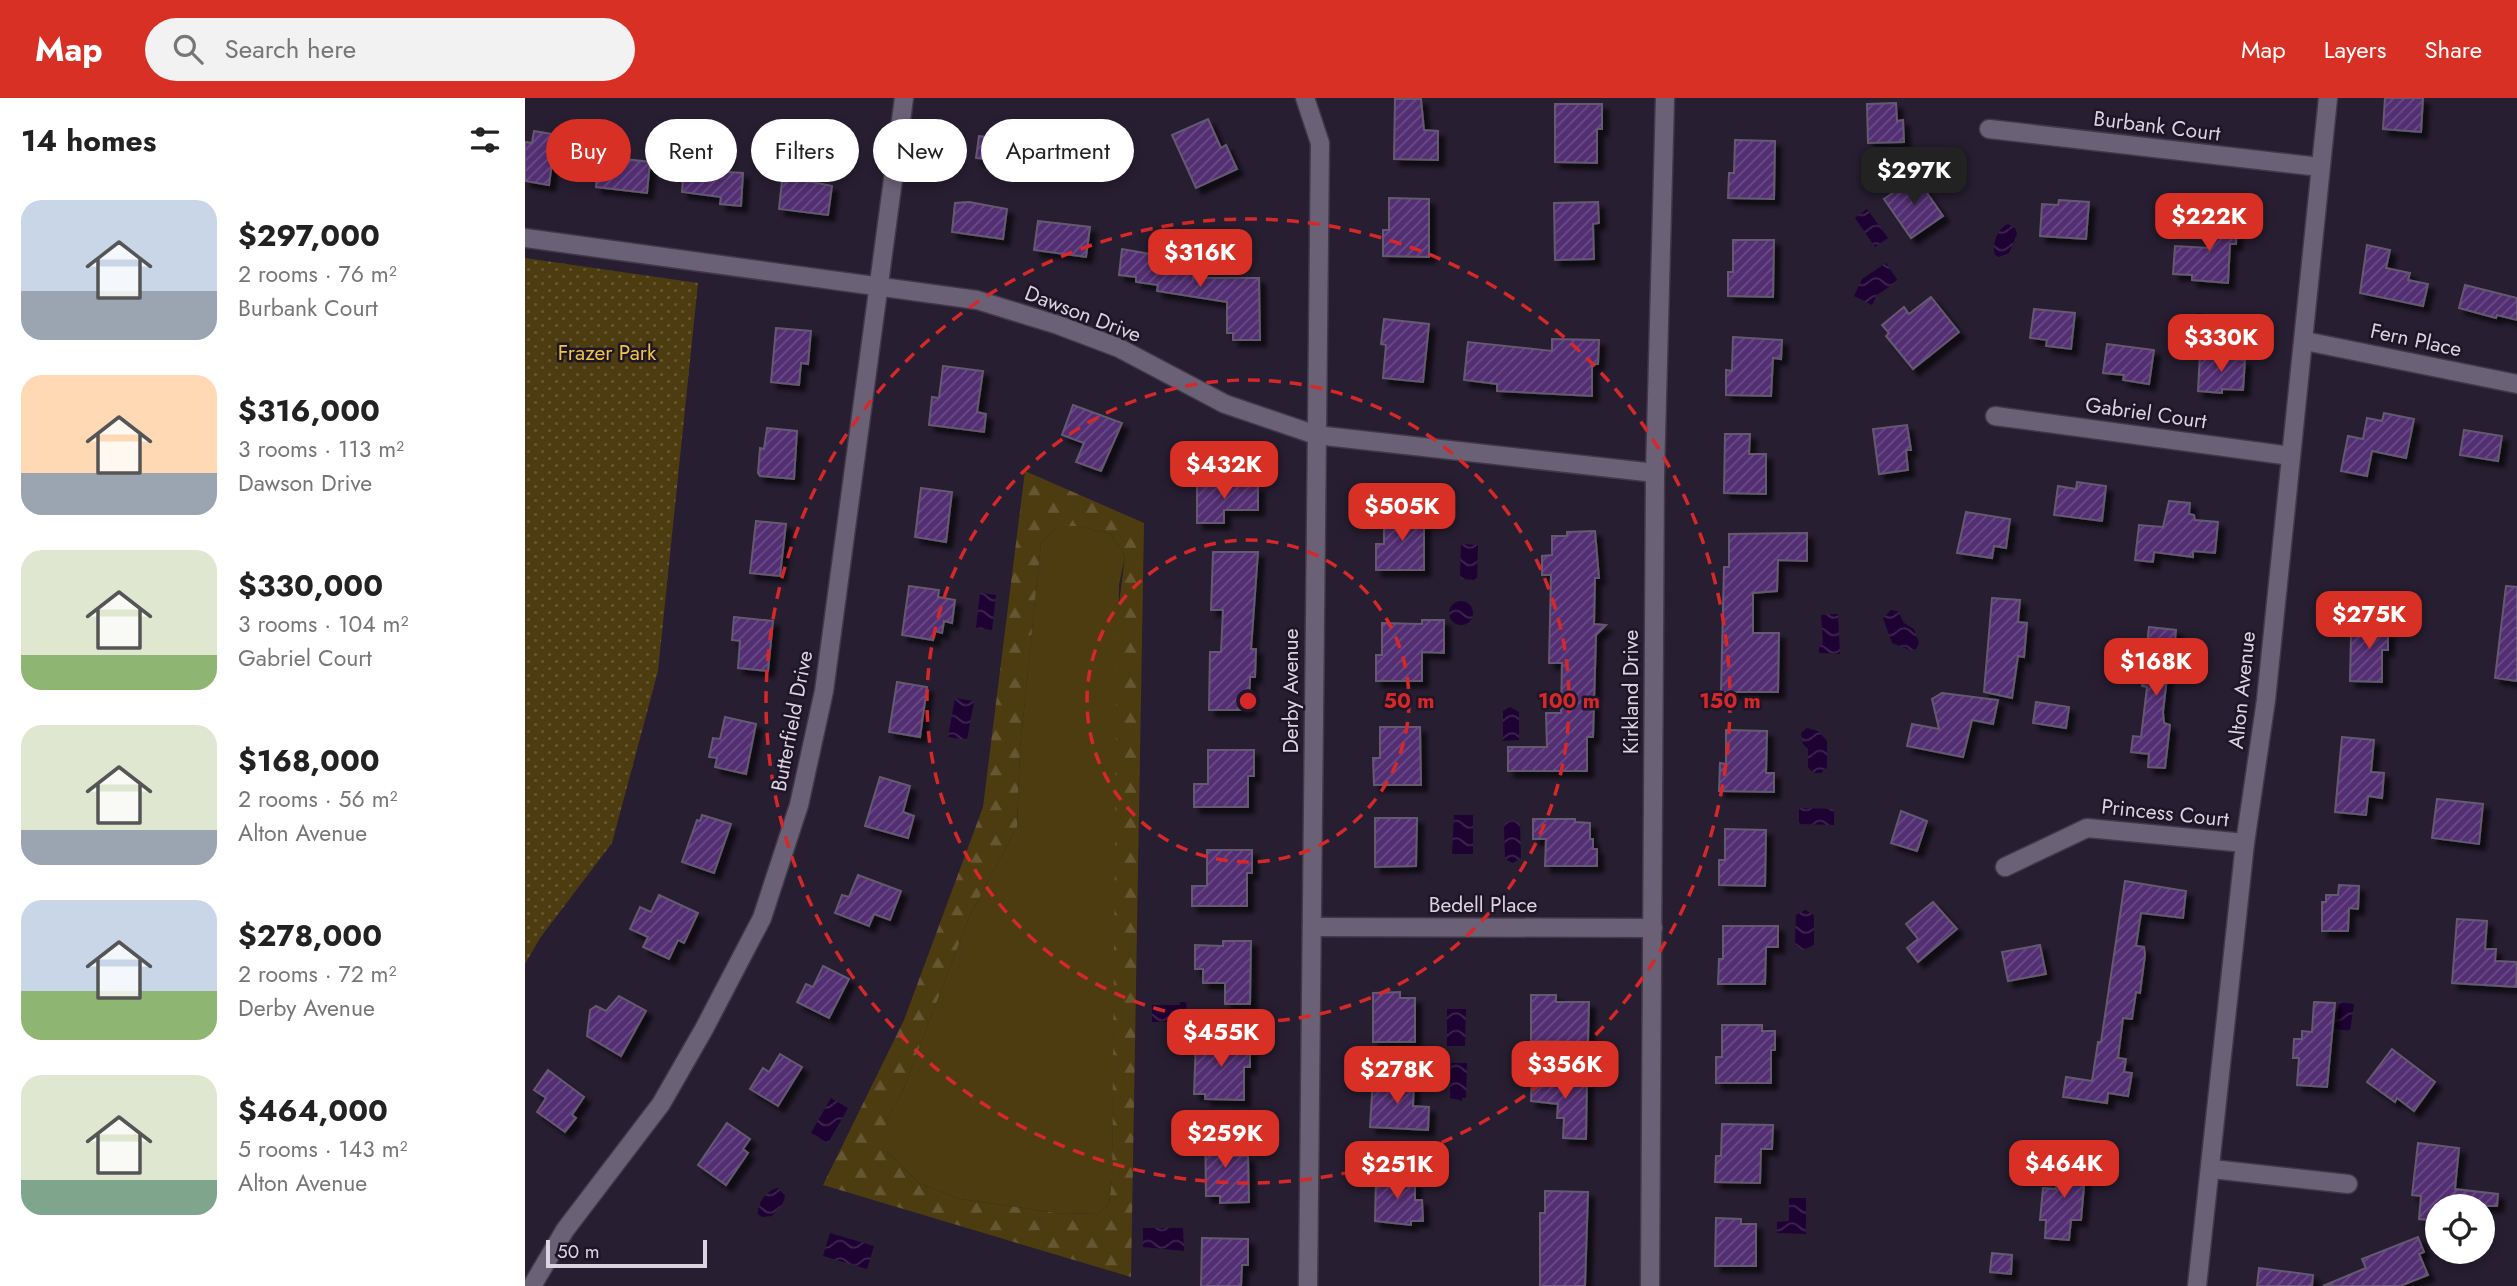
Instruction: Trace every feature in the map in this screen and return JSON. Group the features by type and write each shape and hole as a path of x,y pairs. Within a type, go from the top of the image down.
{"street":[{"name":"Butterfield Drive","path":"532,1286 565,1230 660,1104 704,1029 762,918 799,804 824,691 904,98"},
{"name":"Derby Avenue","path":"1305,98 1321,143 1308,1286"},
{"name":"Kirkland Drive","path":"1650,1286 1655,473 1665,98"},
{"name":"Alton Avenue","path":"2197,1286 2212,1169 2245,844 2266,700 2328,98"},
{"name":"Burbank Court","path":"1989,130 2320,167"},
{"name":"Dawson Drive","path":"525,238 977,300 1058,325 1119,348 1225,404 1316,435 1655,473"},
{"name":"Fern Place","path":"2305,341 2517,384"},
{"name":"Gabriel Court","path":"1995,416 2291,456"},
{"name":"Princess Court","path":"2005,867 2088,828 2245,844"},
{"name":"Bedell Place","path":"1312,927 1653,928"},
{"path":"2212,1169 2348,1184"}],"green space":[{"name":"Frazer Park","path":"525,258 698,283 658,671 612,843 540,938 525,964"},
{"path":"1025,471 1144,523 1131,1277 823,1185 904,1020 983,807","holes":["1059,526 1078,526 1111,534 1125,556 1117,620 1112,1180 1109,1204 1099,1213 1064,1214 960,1199 920,1184 886,1151 886,1121 903,1090 970,915 1017,827 1020,748 1041,543"]},
{"path":"1059,526 1078,526 1111,534 1125,556 1119,585 1112,1180 1109,1204 1099,1213 1064,1214 960,1199 920,1184 886,1151 886,1121 903,1090 970,915 1017,827 1020,748 1041,543"}],"water":[{"path":"1867,209 1888,238 1875,247 1855,218"},
{"path":"2008,224 2015,228 2017,234 2009,253 1999,257 1995,255 1995,242 1998,233"},
{"path":"1886,263 1898,281 1877,295 1872,305 1854,296 1862,279"},
{"path":"2197,313 2233,317 2231,335 2195,332"},
{"path":"1461,544 1478,545 1477,580 1460,579"},
{"path":"980,593 996,595 992,630 976,628"},
{"path":"1461,601 1469,605 1473,613 1469,621 1461,625 1453,621 1449,613 1453,605"},
{"path":"1891,610 1898,611 1904,623 1914,629 1919,643 1916,649 1910,650 1892,643 1883,618"},
{"path":"1838,614 1840,654 1819,653 1819,645 1823,644 1821,615"},
{"path":"955,698 974,701 967,740 948,737"},
{"path":"1510,707 1519,712 1519,740 1503,741 1503,711"},
{"path":"1807,728 1818,731 1827,741 1827,767 1821,773 1813,773 1808,767 1808,749 1803,744 1801,733"},
{"path":"1799,808 1834,809 1834,825 1799,824"},
{"path":"1454,815 1473,815 1473,854 1452,854"},
{"path":"1508,820 1515,820 1520,824 1521,858 1513,863 1505,859 1504,825"},
{"path":"1805,910 1814,915 1814,945 1803,950 1795,946 1796,915"},
{"path":"1180,1002 1186,1002 1188,1022 1152,1022 1152,1005 1180,1005"},
{"path":"2339,1002 2354,1004 2350,1031 2335,1029"},
{"path":"1447,1009 1466,1009 1465,1046 1447,1046"},
{"path":"1451,1063 1467,1063 1466,1098 1462,1098 1462,1101 1450,1098"},
{"path":"831,1098 848,1108 828,1143 811,1133"},
{"path":"778,1188 785,1196 783,1203 772,1216 762,1217 758,1214 761,1201 770,1191"},
{"path":"1789,1198 1806,1198 1806,1234 1777,1233 1777,1222 1789,1221"},
{"path":"1143,1228 1183,1228 1184,1251 1143,1247"},
{"path":"830,1233 874,1246 867,1269 823,1256"}],"building":[{"path":"2385,98 2423,98 2421,132 2383,129"},
{"path":"1395,99 1421,99 1424,130 1438,131 1438,160 1394,159"},
{"path":"1896,103 1897,121 1903,120 1904,142 1868,143 1867,104"},
{"path":"1555,104 1602,104 1602,129 1597,129 1597,163 1555,162"},
{"path":"1208,119 1221,148 1226,145 1237,169 1196,188 1172,135"},
{"path":"534,131 546,133 546,182 549,182 549,185 525,181 525,142 532,143"},
{"path":"979,136 981,136 981,159 976,158"},
{"path":"1735,140 1775,141 1774,199 1728,198 1729,173 1734,173"},
{"path":"631,160 645,161 647,193 596,187 596,182 631,182"},
{"path":"737,173 743,173 741,206 720,204 721,197 682,192 683,182 737,182"},
{"path":"1916,177 1943,216 1911,238 1884,199"},
{"path":"782,182 813,182 832,186 828,215 779,209"},
{"path":"1389,198 1429,199 1429,257 1383,256 1383,230 1389,230"},
{"path":"2059,200 2089,202 2086,239 2040,236 2042,204 2058,205"},
{"path":"969,202 1007,209 1003,239 952,232 955,203"},
{"path":"1598,202 1599,223 1593,224 1594,259 1555,260 1554,203"},
{"path":"2212,213 2237,214 2236,244 2230,244 2228,283 2192,280 2192,275 2173,274 2175,246 2210,248"},
{"path":"1038,221 1090,227 1086,257 1034,250"},
{"path":"1733,240 1774,240 1773,297 1728,296 1728,272 1733,272"},
{"path":"2367,245 2390,250 2386,268 2410,273 2408,280 2428,284 2423,306 2360,293"},
{"path":"1122,249 1195,262 1193,278 1259,278 1260,340 1233,340 1233,333 1227,333 1227,302 1157,291 1158,285 1136,282 1136,277 1119,275"},
{"path":"2465,285 2517,298 2517,320 2497,315 2496,318 2459,308"},
{"path":"1931,297 1959,332 1913,369 1886,336 1889,333 1882,325 1904,307 1909,314"},
{"path":"2034,309 2075,313 2071,349 2046,346 2047,340 2030,338"},
{"path":"1384,319 1429,324 1423,382 1383,378 1386,345 1381,344"},
{"path":"776,328 811,331 808,364 801,363 799,385 771,382"},
{"path":"1733,337 1782,340 1781,359 1773,358 1771,396 1726,395 1726,370 1732,371"},
{"path":"1552,339 1599,340 1598,364 1592,364 1592,396 1497,391 1497,384 1464,380 1468,342 1552,351"},
{"path":"2107,344 2154,350 2149,384 2123,380 2124,375 2103,373"},
{"path":"2200,355 2245,360 2243,390 2222,389 2222,393 2198,391"},
{"path":"943,366 983,371 977,412 986,414 984,432 929,425 932,397 939,398"},
{"path":"1073,405 1122,423 1101,471 1076,462 1084,443 1062,435"},
{"path":"2384,413 2414,419 2406,458 2372,451 2367,476 2341,471 2348,436 2363,439 2367,418 2382,421"},
{"path":"1907,425 1911,450 1906,450 1908,470 1879,474 1873,429"},
{"path":"767,428 797,431 794,479 760,476 758,473 760,448 764,449"},
{"path":"2464,430 2502,436 2498,461 2460,455"},
{"path":"1725,434 1750,434 1749,454 1766,454 1766,494 1724,493"},
{"path":"2077,482 2106,486 2102,521 2054,515 2058,486 2076,489"},
{"path":"1197,485 1258,486 1258,510 1224,510 1224,523 1197,523"},
{"path":"921,488 952,492 946,542 915,537"},
{"path":"2169,501 2190,503 2189,514 2194,515 2195,520 2218,522 2215,553 2193,551 2193,557 2154,552 2153,562 2135,560 2139,525 2163,527"},
{"path":"1384,512 1424,513 1424,570 1376,570 1376,544 1384,544"},
{"path":"1966,512 2010,519 2006,548 1994,546 1992,558 1957,553"},
{"path":"756,521 786,524 780,576 750,573"},
{"path":"1595,531 1599,578 1595,578 1594,624 1606,625 1596,635 1593,737 1587,737 1587,771 1508,771 1508,747 1547,747 1546,713 1561,713 1562,663 1549,663 1551,575 1542,575 1542,556 1552,555 1552,536 1567,536 1567,532"},
{"path":"1807,533 1807,561 1778,560 1777,591 1753,593 1753,633 1779,633 1778,692 1721,692 1724,567 1729,567 1729,534"},
{"path":"1213,552 1258,552 1251,649 1256,649 1255,677 1250,677 1249,710 1209,710 1210,652 1221,652 1223,610 1211,610"},
{"path":"909,586 939,590 938,597 955,600 952,623 944,621 942,633 935,631 933,640 902,635"},
{"path":"2506,586 2517,587 2517,681 2495,678"},
{"path":"1992,598 2020,600 2018,622 2027,623 2024,657 2018,656 2012,698 1984,692"},
{"path":"734,617 773,621 768,671 738,668 740,641 732,640"},
{"path":"2364,618 2388,619 2388,650 2382,650 2382,682 2350,681 2351,636 2354,636 2354,630 2364,630"},
{"path":"1422,620 1444,620 1444,653 1422,652 1422,681 1376,681 1376,655 1382,655 1382,623 1422,624"},
{"path":"2149,627 2176,630 2174,651 2170,651 2163,712 2164,723 2170,725 2165,768 2148,767 2149,754 2131,752 2133,736 2141,737 2147,687 2142,686"},
{"path":"897,682 927,687 920,737 889,732"},
{"path":"1942,693 1998,700 1993,724 1972,720 1963,757 1907,746 1912,724 1939,729 1932,699"},
{"path":"2036,702 2069,707 2066,728 2033,723"},
{"path":"725,717 756,724 746,774 715,767 717,758 709,757 713,738 720,739"},
{"path":"1380,727 1420,727 1421,785 1374,785 1373,758 1380,758"},
{"path":"1726,730 1767,731 1766,773 1774,773 1774,792 1719,791 1720,763 1726,764"},
{"path":"2342,737 2374,740 2371,772 2384,773 2382,798 2368,796 2366,815 2335,812"},
{"path":"1208,750 1254,750 1254,776 1248,776 1248,807 1194,807 1194,784 1208,784"},
{"path":"880,777 910,786 903,812 914,816 908,838 865,826"},
{"path":"2437,799 2483,804 2479,844 2432,838"},
{"path":"1901,811 1927,821 1917,851 1891,843"},
{"path":"702,815 731,824 714,873 682,862 697,820 700,821"},
{"path":"1375,818 1417,818 1416,866 1375,867"},
{"path":"1533,819 1575,819 1575,822 1590,823 1590,839 1593,839 1593,849 1597,849 1597,866 1545,866 1546,839 1533,839"},
{"path":"1725,829 1766,830 1765,886 1719,885 1719,860 1725,860"},
{"path":"1207,850 1252,850 1252,873 1247,873 1247,906 1192,906 1192,886 1207,886"},
{"path":"858,875 901,891 890,920 874,914 869,926 835,913 842,895 849,897"},
{"path":"2125,881 2186,891 2183,918 2141,913 2136,946 2144,947 2145,955 2140,993 2136,992 2132,1019 2123,1018 2118,1058 2126,1059 2124,1072 2132,1073 2128,1096 2108,1093 2107,1103 2063,1097 2066,1077 2092,1081 2098,1042 2101,1042"},
{"path":"2339,885 2359,886 2358,909 2349,908 2348,931 2322,931 2322,902 2326,902 2326,895 2338,895"},
{"path":"659,895 698,913 684,943 678,940 669,959 643,947 648,937 630,929 640,907 651,912"},
{"path":"1933,902 1957,929 1918,962 1907,948 1918,939 1906,924"},
{"path":"2457,919 2487,921 2485,949 2496,949 2495,961 2517,962 2516,987 2452,983"},
{"path":"1723,926 1778,926 1778,947 1766,947 1765,984 1718,984 1719,959 1723,959"},
{"path":"1223,941 1251,941 1250,1004 1225,1004 1225,983 1203,983 1203,969 1195,969 1195,945 1223,946"},
{"path":"2040,945 2046,974 2008,981 2002,952"},
{"path":"823,966 849,979 829,1018 797,1002 806,984 813,987"},
{"path":"1400,992 1400,998 1415,998 1415,1042 1373,1042 1373,993"},
{"path":"1531,995 1556,995 1556,1002 1589,1002 1588,1042 1531,1041"},
{"path":"619,996 646,1011 621,1056 587,1036 590,1010 596,1006 606,1011"},
{"path":"2314,1002 2335,1003 2327,1087 2297,1085 2299,1058 2293,1058 2294,1039 2302,1039 2302,1031 2312,1032"},
{"path":"1722,1025 1762,1025 1762,1031 1775,1031 1775,1050 1771,1050 1771,1083 1716,1083 1716,1057 1722,1057"},
{"path":"1196,1041 1250,1042 1250,1067 1244,1067 1244,1100 1205,1099 1205,1094 1194,1094"},
{"path":"2392,1049 2435,1082 2414,1111 2397,1098 2395,1102 2367,1082"},
{"path":"780,1054 802,1067 778,1106 750,1089 763,1068 769,1072"},
{"path":"548,1070 584,1097 572,1115 576,1118 565,1132 537,1112 546,1098 534,1090"},
{"path":"1532,1075 1587,1077 1586,1139 1563,1138 1564,1118 1557,1118 1558,1104 1531,1101"},
{"path":"1373,1078 1414,1080 1413,1106 1429,1107 1428,1130 1370,1127"},
{"path":"1219,1122 1221,1156 1248,1156 1249,1202 1220,1203 1220,1196 1206,1196 1205,1123"},
{"path":"727,1123 750,1139 743,1149 748,1153 726,1185 698,1165"},
{"path":"1722,1124 1773,1125 1772,1149 1761,1149 1760,1183 1715,1182 1716,1156 1721,1156"},
{"path":"2418,1143 2459,1148 2455,1189 2498,1194 2495,1206 2495,1194 2425,1194 2425,1220 2419,1219 2421,1196 2412,1195"},
{"path":"2058,1160 2086,1163 2081,1220 2071,1220 2069,1240 2045,1238 2046,1220 2040,1220 2043,1188 2056,1189"},
{"path":"1376,1176 1415,1179 1415,1200 1422,1200 1423,1221 1411,1221 1411,1225 1375,1221"},
{"path":"1545,1191 1588,1192 1585,1286 1540,1286 1540,1213 1545,1213"},
{"path":"1716,1218 1741,1219 1741,1224 1756,1224 1756,1266 1715,1266"},
{"path":"2418,1237 2424,1252 2419,1254 2428,1275 2400,1286 2323,1286 2366,1268 2362,1259"},
{"path":"1202,1238 1248,1239 1248,1265 1242,1265 1241,1286 1201,1286"},
{"path":"1992,1253 2012,1255 2011,1274 1990,1272"},
{"path":"2259,1268 2313,1275 2312,1286 2257,1286"}]}
